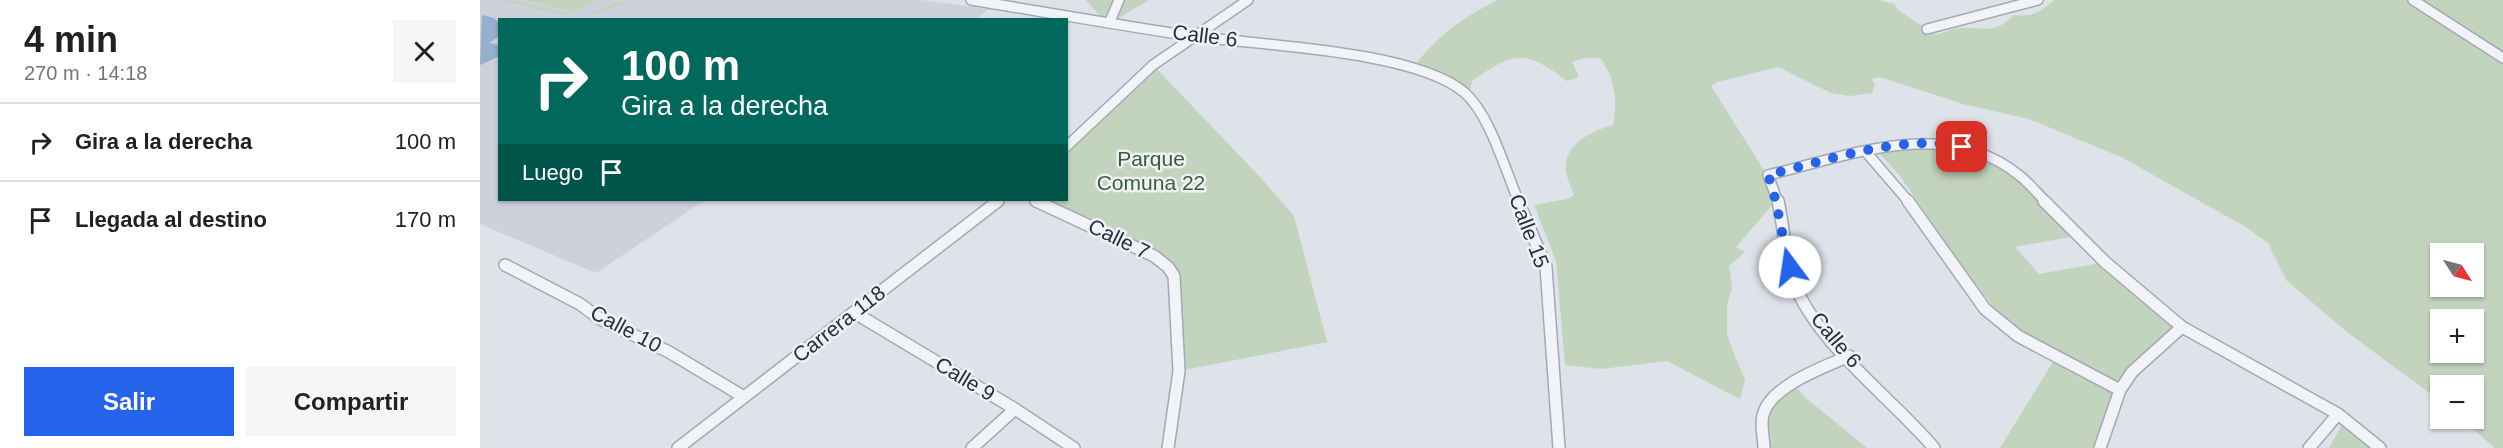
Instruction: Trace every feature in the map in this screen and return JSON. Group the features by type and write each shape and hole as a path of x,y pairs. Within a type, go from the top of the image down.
{"street":[{"name":"Calle 6","path":"971,0 1194,36 1268,43 1371,59 1405,65 1437,77"},
{"path":"1110,21 1119,0"},
{"path":"1068,145 1153,65 1248,0"},
{"path":"1927,29 2038,0"},
{"path":"2414,0 2503,58"},
{"name":"Calle 15","path":"1437,77 1464,92 1480,111 1546,267 1559,448"},
{"path":"2120,390 2018,336 1985,309 1907,200 1866,152 1912,143 1947,144 2001,163 2019,176 2105,262 2182,327 2337,414 2380,448"},
{"name":"Calle 6","path":"1866,152 1768,175 1778,201 1784,246 1796,288 1818,323 1934,448"},
{"name":"Carrera 118","path":"678,448 998,201"},
{"name":"Calle 7","path":"1037,201 1154,256 1168,267 1174,276 1179,371 1168,448"},
{"name":"Calle 10","path":"506,265 580,304 600,319 669,352 744,396"},
{"name":"Calle 9","path":"855,313 1015,409 1074,448"},
{"path":"2100,448 2120,390 2132,372 2182,327"},
{"path":"1764,448 1763,415 1770,400 1779,391 1849,356"},
{"path":"972,448 1015,409"},
{"path":"2309,448 2337,414"}],"shaded area":[{"path":"480,0 921,0 989,9 977,18 498,18 498,201 704,201 596,273 480,224"}],"green space":[{"path":"499,0 586,14 617,2 629,0 596,13 580,15 549,12"},
{"path":"525,0 596,0 577,12"},
{"path":"1086,0 1149,0 1119,18 1100,16"},
{"path":"1498,0 1879,0 1894,4 1898,10 1936,35 1954,29 1985,29 1999,26 2014,15 2036,13 2054,0 2503,0 2503,448 2495,448 2473,429 2484,429 2484,375 2430,375 2430,394 2347,332 2287,281 2268,243 2244,226 2123,158 2029,119 1963,104 1880,77 1872,79 1875,85 1872,93 1850,96 1831,93 1778,67 1718,82 1711,86 1764,170 1772,205 1736,247 1745,252 1729,266 1732,288 1727,305 1727,336 1745,380 1740,399 1667,361 1601,369 1565,365 1556,261 1534,205 1567,199 1574,195 1567,178 1566,162 1573,147 1587,135 1613,125 1615,108 1612,82 1600,58 1584,58 1572,62 1579,77 1567,81 1530,59 1509,60 1472,81 1470,92 1414,66 1433,44 1462,21"},
{"name":"Parque Comuna 22","path":"1153,65 1294,216 1327,342 1179,371 1168,267 1037,201 1068,201 1068,146"},
{"path":"1920,147 1970,153 1990,161 2025,185 2075,236 2015,247 2039,274 2101,263 2175,325 2116,381 2057,353 2006,323 1960,264 1900,176 1880,154"},
{"path":"2053,362 2113,392 2093,448 2000,448"},
{"path":"1793,384 1806,398 1867,448 1764,448 1770,400"},
{"path":"2343,423 2375,448 2329,448"}],"water":[{"path":"482,15 494,18 498,22 498,37 489,43 498,45 498,57 480,65"}],"route":[{"path":"1790,267 1784,246 1778,201 1768,175 1895,145 1920,142 1962,147"}]}
